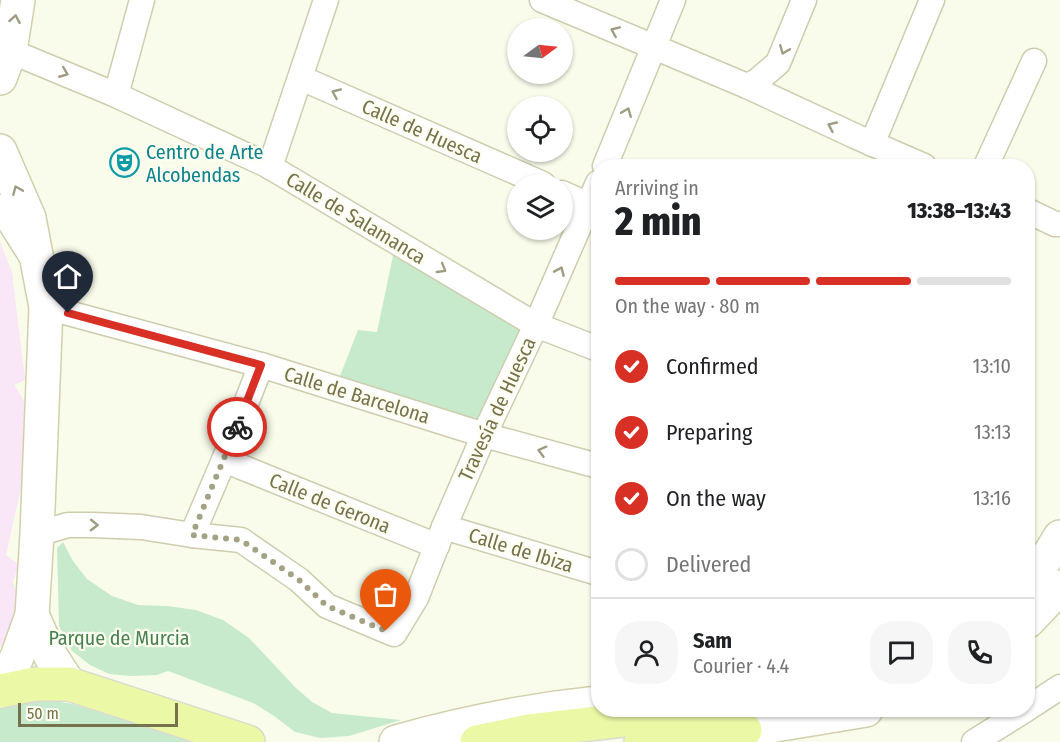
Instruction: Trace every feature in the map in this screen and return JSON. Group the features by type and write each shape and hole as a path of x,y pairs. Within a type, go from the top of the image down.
{"main road":[{"path":"0,691 35,684 69,684 248,742"},
{"path":"477,742 529,731 650,717"},
{"path":"641,742 766,739"}],"street":[{"path":"5,65 18,0"},
{"path":"116,95 142,0"},
{"path":"270,167 326,0"},
{"path":"608,159 673,0"},
{"path":"747,86 758,81 778,63 804,0"},
{"path":"872,144 932,0"},
{"path":"550,2 747,86 907,159"},
{"path":"989,159 1034,61"},
{"name":"Calle de Salamanca","path":"5,65 116,95 270,167 536,325 591,346"},
{"name":"Calle de Huesca","path":"301,78 520,174"},
{"path":"0,151 29,218 46,307 32,615 17,657 0,691"},
{"path":"573,195 591,198"},
{"path":"0,207 38,266"},
{"name":"Travesía de Huesca","path":"192,535 241,540 299,580 327,606 394,634 416,598 484,435 591,210"},
{"path":"1035,215 1060,225"},
{"name":"Calle de Barcelona","path":"46,307 261,365 484,435 591,464"},
{"path":"37,534 68,525 93,525 141,528 192,535 261,365"},
{"name":"Calle de Gerona","path":"224,460 441,536"},
{"name":"Calle de Ibiza","path":"441,536 591,571"},
{"path":"1035,571 1060,537"},
{"path":"1035,614 1060,587"},
{"path":"32,615 50,655 69,684"},
{"path":"1035,703 1060,687"},
{"path":"396,742 546,708 591,704"},
{"path":"766,739 841,717"},
{"path":"974,742 1013,717"}],"shaded area":[{"path":"0,242 12,272 25,380 14,385 24,401 23,479 6,555 19,565 13,581 17,598 14,621 0,648"}],"green space":[{"path":"394,251 520,327 481,423 340,376 358,330 377,332"},
{"name":"Parque de Murcia","path":"63,542 73,561 87,579 112,596 138,605 196,610 223,620 249,638 312,702 332,713 401,720 349,736 320,738 295,732 253,703 168,671 157,675 131,676 109,674 90,665 72,651 59,626 57,548"},
{"name":"Parque de Murcia","path":"34,698 73,704 195,742 0,742 0,709"}],"way so far":[{"path":"237,427 192,535 241,540 299,580 327,606 386,631"}],"place":[{"name":"Centro de Arte Alcobendas","path":"125,163"}],"route":[{"path":"68,313 261,365 237,427"}]}
